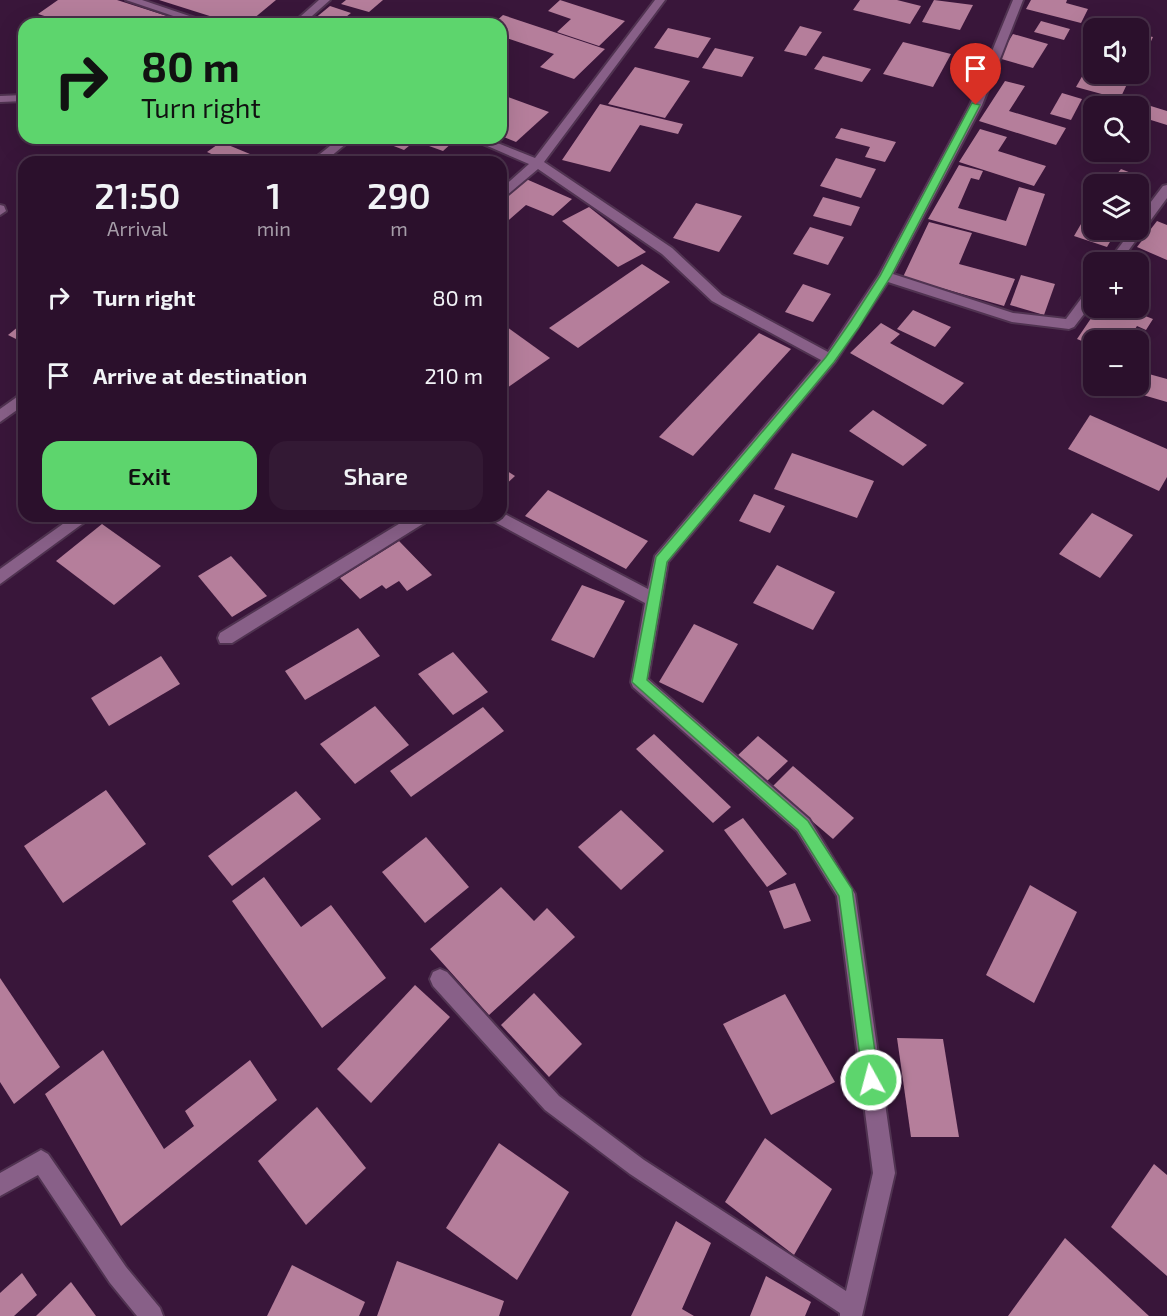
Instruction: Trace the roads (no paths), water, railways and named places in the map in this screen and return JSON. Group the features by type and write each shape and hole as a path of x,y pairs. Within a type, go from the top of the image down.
{"street":[{"path":"131,0 189,18"},
{"path":"304,18 325,0"},
{"path":"507,190 537,163 660,0"},
{"path":"440,979 552,1103 637,1167 853,1312 884,1173 846,894 803,825 639,682 661,560 830,360 885,276 976,105 1018,0"},
{"path":"0,99 18,98"},
{"path":"324,156 339,144"},
{"path":"490,144 537,163 667,251 717,298 830,360"},
{"path":"1149,214 1167,189"},
{"path":"885,276 1012,317 1069,324 1083,306"},
{"path":"0,417 18,402"},
{"path":"0,578 77,522"},
{"path":"226,638 414,522"},
{"path":"507,522 654,600"},
{"path":"0,1185 41,1161 118,1275 152,1316"}]}
